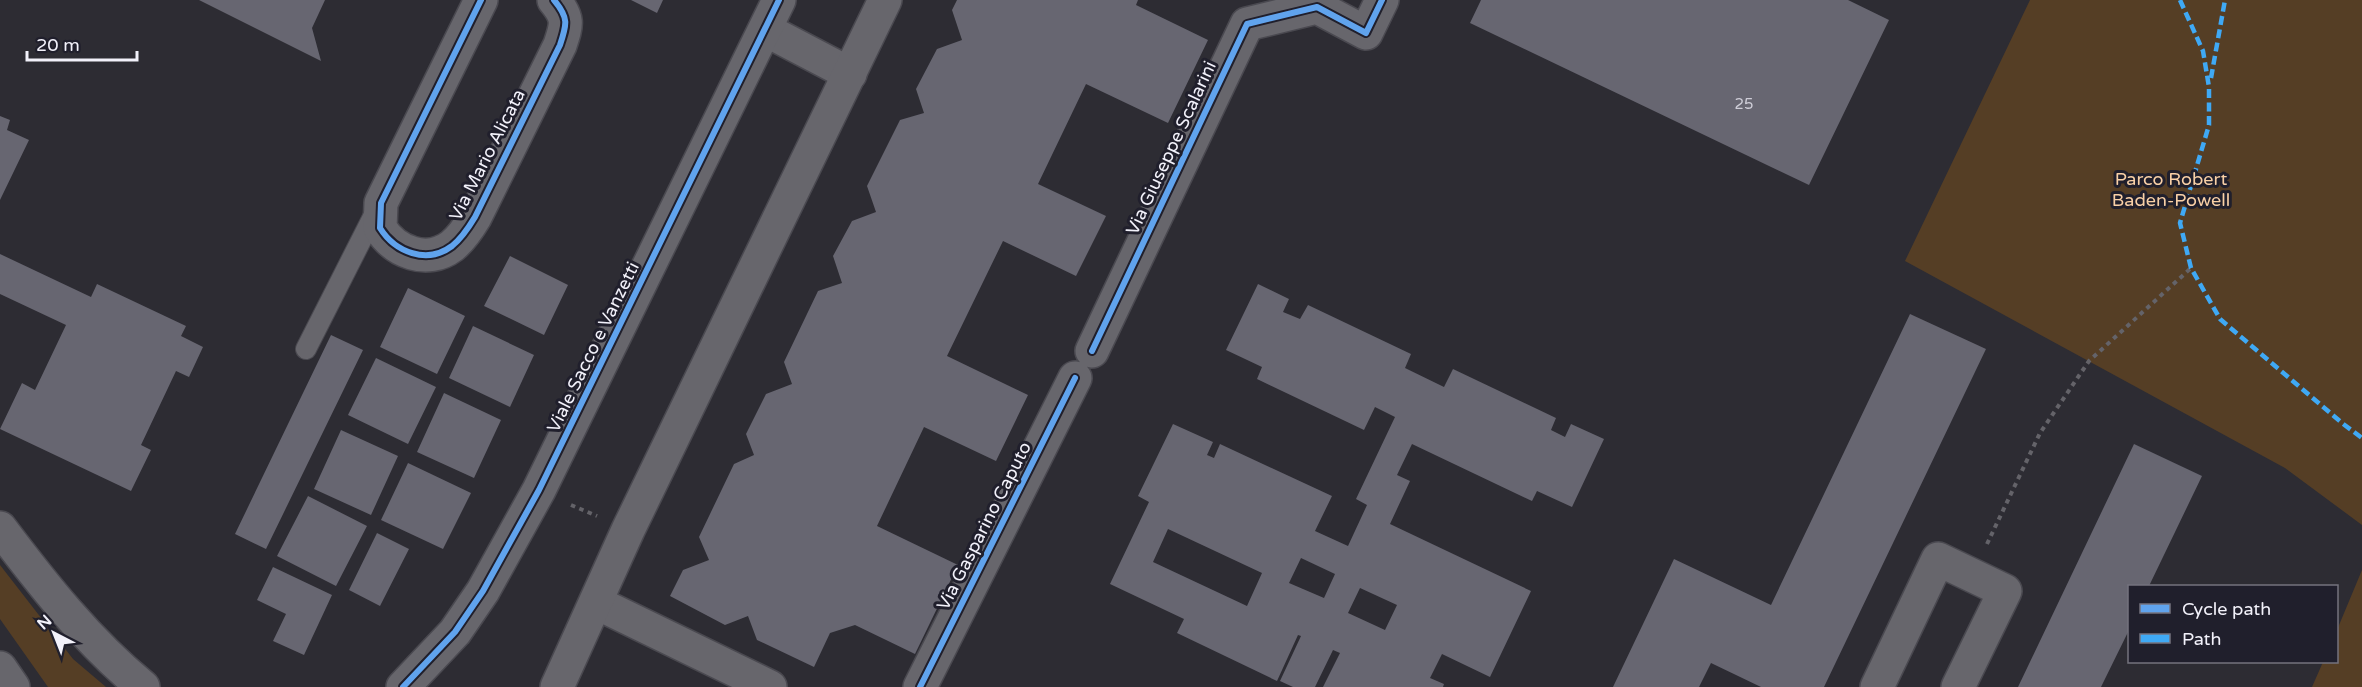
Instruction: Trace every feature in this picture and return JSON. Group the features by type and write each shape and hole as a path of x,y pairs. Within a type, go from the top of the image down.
{"street":[{"name":"Via Mario Alicata","path":"481,0 381,203 380,228 395,246 409,253 430,254 449,248 461,237 475,217 560,45 567,24 554,0"},
{"name":"Viale Sacco e Vanzetti","path":"403,687 455,632 483,591 528,510 779,0"},
{"path":"557,687 597,603 628,530 885,0"},
{"name":"Via Giuseppe Scalarini","path":"1092,351 1247,24 1318,4 1366,33 1382,0"},
{"path":"766,30 850,74"},
{"name":"Via Gasparino Caputo","path":"920,687 1075,378"},
{"path":"0,528 34,573 82,629 142,687"},
{"path":"1876,687 1938,559 2005,591 1958,687"},
{"path":"597,603 770,687"},
{"path":"0,668 13,687"}],"lane":[{"path":"306,349 387,190"}],"path":[{"path":"1972,575 2040,433 2089,361 2190,268"},
{"path":"569,503 604,519"}],"green space":[{"name":"Parco Robert Baden-Powell","path":"2030,0 2362,0 2362,525 2285,468 1905,261"},
{"path":"0,565 73,659 106,687 48,687 0,619"},
{"path":"2362,570 2362,687 2312,687 2323,663 2338,663 2338,628"}],"building":[{"path":"199,0 325,0 312,28 321,61"},
{"path":"631,0 663,0 657,13"},
{"path":"957,0 1138,0 1136,5 1208,40 1168,123 1086,84 1038,184 1106,216 1076,276 1003,241 947,356 1028,395 996,461 924,427 877,526 958,565 915,654 855,625 830,633 814,667 757,640 748,616 725,625 670,596 683,570 709,560 699,537 734,464 754,455 746,434 766,394 792,384 784,362 818,291 842,283 833,256 852,221 876,212 867,186 900,120 924,113 916,89 937,49 962,40 952,10"},
{"path":"1481,0 1848,0 1889,20 1809,185 1470,23"},
{"path":"0,116 10,120 7,130 29,140 0,200"},
{"path":"0,254 91,297 97,284 186,326 181,336 203,347 189,377 176,371 141,445 151,450 131,491 0,429 22,383 35,390 66,325 0,294"},
{"path":"510,256 568,285 544,335 484,306"},
{"path":"1258,284 1289,299 1283,312 1300,319 1308,305 1411,354 1405,368 1444,387 1453,369 1556,418 1551,430 1565,437 1571,424 1604,439 1572,507 1537,491 1532,501 1412,444 1397,475 1410,481 1390,524 1531,591 1490,677 1442,654 1430,678 1444,684 1443,687 1323,687 1340,653 1333,650 1315,687 1293,687 1280,681 1301,636 1298,635 1277,681 1177,633 1184,619 1110,584 1149,502 1138,496 1173,424 1213,442 1207,455 1214,458 1220,444 1332,496 1315,531 1348,546 1367,505 1356,499 1395,417 1375,407 1364,430 1257,379 1262,367 1226,350","holes":["1168,529 1262,573 1247,606 1153,562","1301,558 1335,574 1324,598 1289,583","1360,588 1397,605 1385,630 1348,613"]},
{"path":"408,288 465,316 437,374 380,347"},
{"path":"1910,314 1986,349 1824,687 1761,687 1711,663 1699,687 1613,687 1674,559 1771,605"},
{"path":"473,326 534,355 510,407 449,378"},
{"path":"331,335 363,350 266,549 235,534"},
{"path":"376,358 436,387 408,444 348,415"},
{"path":"444,393 501,420 474,478 417,452"},
{"path":"341,430 398,456 371,515 314,489"},
{"path":"2134,444 2202,476 2149,585 2128,585 2128,632 2101,687 2018,687"},
{"path":"408,463 471,493 443,549 381,520"},
{"path":"308,496 367,526 336,586 277,556"},
{"path":"377,533 409,549 380,606 349,590"},
{"path":"273,567 332,595 304,655 273,641 286,614 257,600"}],"marked path":[{"path":"2180,0 2203,51 2209,87 2209,125 2180,223 2191,268 2220,319 2362,438"},
{"path":"2211,78 2225,0"}],"cycle path":[{"path":"481,0 381,203 380,228 394,244 412,253 432,255 442,252 459,240 475,217 560,45 565,21 554,0"},
{"path":"403,687 455,632 483,591 539,490 779,0"},
{"path":"1092,351 1247,24 1317,7 1366,33 1382,0"},
{"path":"920,687 1075,378"}]}
